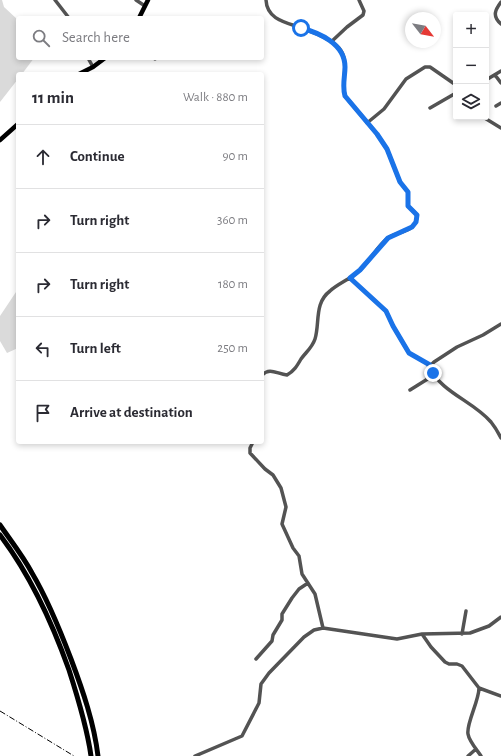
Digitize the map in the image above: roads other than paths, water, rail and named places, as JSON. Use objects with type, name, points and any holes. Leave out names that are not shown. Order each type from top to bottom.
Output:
[{"type":"highway","points":[[0,525],[32,572],[44,595],[65,644],[81,686],[92,722],[98,756]]},
{"type":"highway","points":[[0,535],[25,572],[38,595],[60,644],[85,723],[91,756]]},
{"type":"main road","points":[[140,16],[148,0]]},
{"type":"main road","points":[[84,72],[102,60]]},
{"type":"main road","points":[[0,140],[16,126]]},
{"type":"street","points":[[55,0],[67,16]]},
{"type":"street","points":[[136,0],[145,6]]},
{"type":"street","points":[[264,373],[270,371],[287,375],[296,368],[314,342],[317,318],[320,305],[324,297],[336,286],[360,270],[386,240],[410,228],[415,224],[417,219],[416,214],[408,206],[408,192],[400,182],[387,149],[377,134],[345,96],[345,67],[344,58],[340,50],[331,42],[311,31],[284,23],[277,19],[268,10],[266,0]]},
{"type":"street","points":[[331,42],[363,15],[364,11],[359,0]]},
{"type":"street","points":[[501,2],[494,13],[501,24]]},
{"type":"street","points":[[89,60],[93,66]]},
{"type":"street","points":[[367,123],[384,109],[406,79],[425,67],[430,67],[455,84]]},
{"type":"street","points":[[489,78],[501,72]]},
{"type":"street","points":[[495,75],[501,83]]},
{"type":"street","points":[[430,108],[453,94]]},
{"type":"street","points":[[496,106],[501,103]]},
{"type":"street","points":[[488,120],[501,128]]},
{"type":"street","points":[[350,278],[386,311],[409,353],[430,365],[429,367],[434,375],[450,391],[489,420],[494,425],[501,438]]},
{"type":"street","points":[[430,365],[457,347],[484,335],[501,324]]},
{"type":"street","points":[[410,390],[434,375]]},
{"type":"street","points":[[252,444],[250,453],[275,476],[282,490],[286,509],[282,524],[293,548],[299,556],[301,572],[316,594],[323,628]]},
{"type":"street","points":[[256,659],[272,641],[273,635],[282,620],[282,614],[292,598],[299,589],[308,583]]},
{"type":"street","points":[[462,634],[466,610]]},
{"type":"street","points":[[195,756],[242,736],[259,703],[261,684],[269,673],[304,637],[314,630],[323,628],[397,639],[422,634],[470,633],[483,629],[501,617]]},
{"type":"street","points":[[422,634],[445,662],[462,666],[480,688],[501,696]]},
{"type":"street","points":[[480,688],[468,735],[481,756]]},
{"type":"street","points":[[468,756],[476,750]]},
{"type":"railway","points":[[0,711],[74,756]]}]
